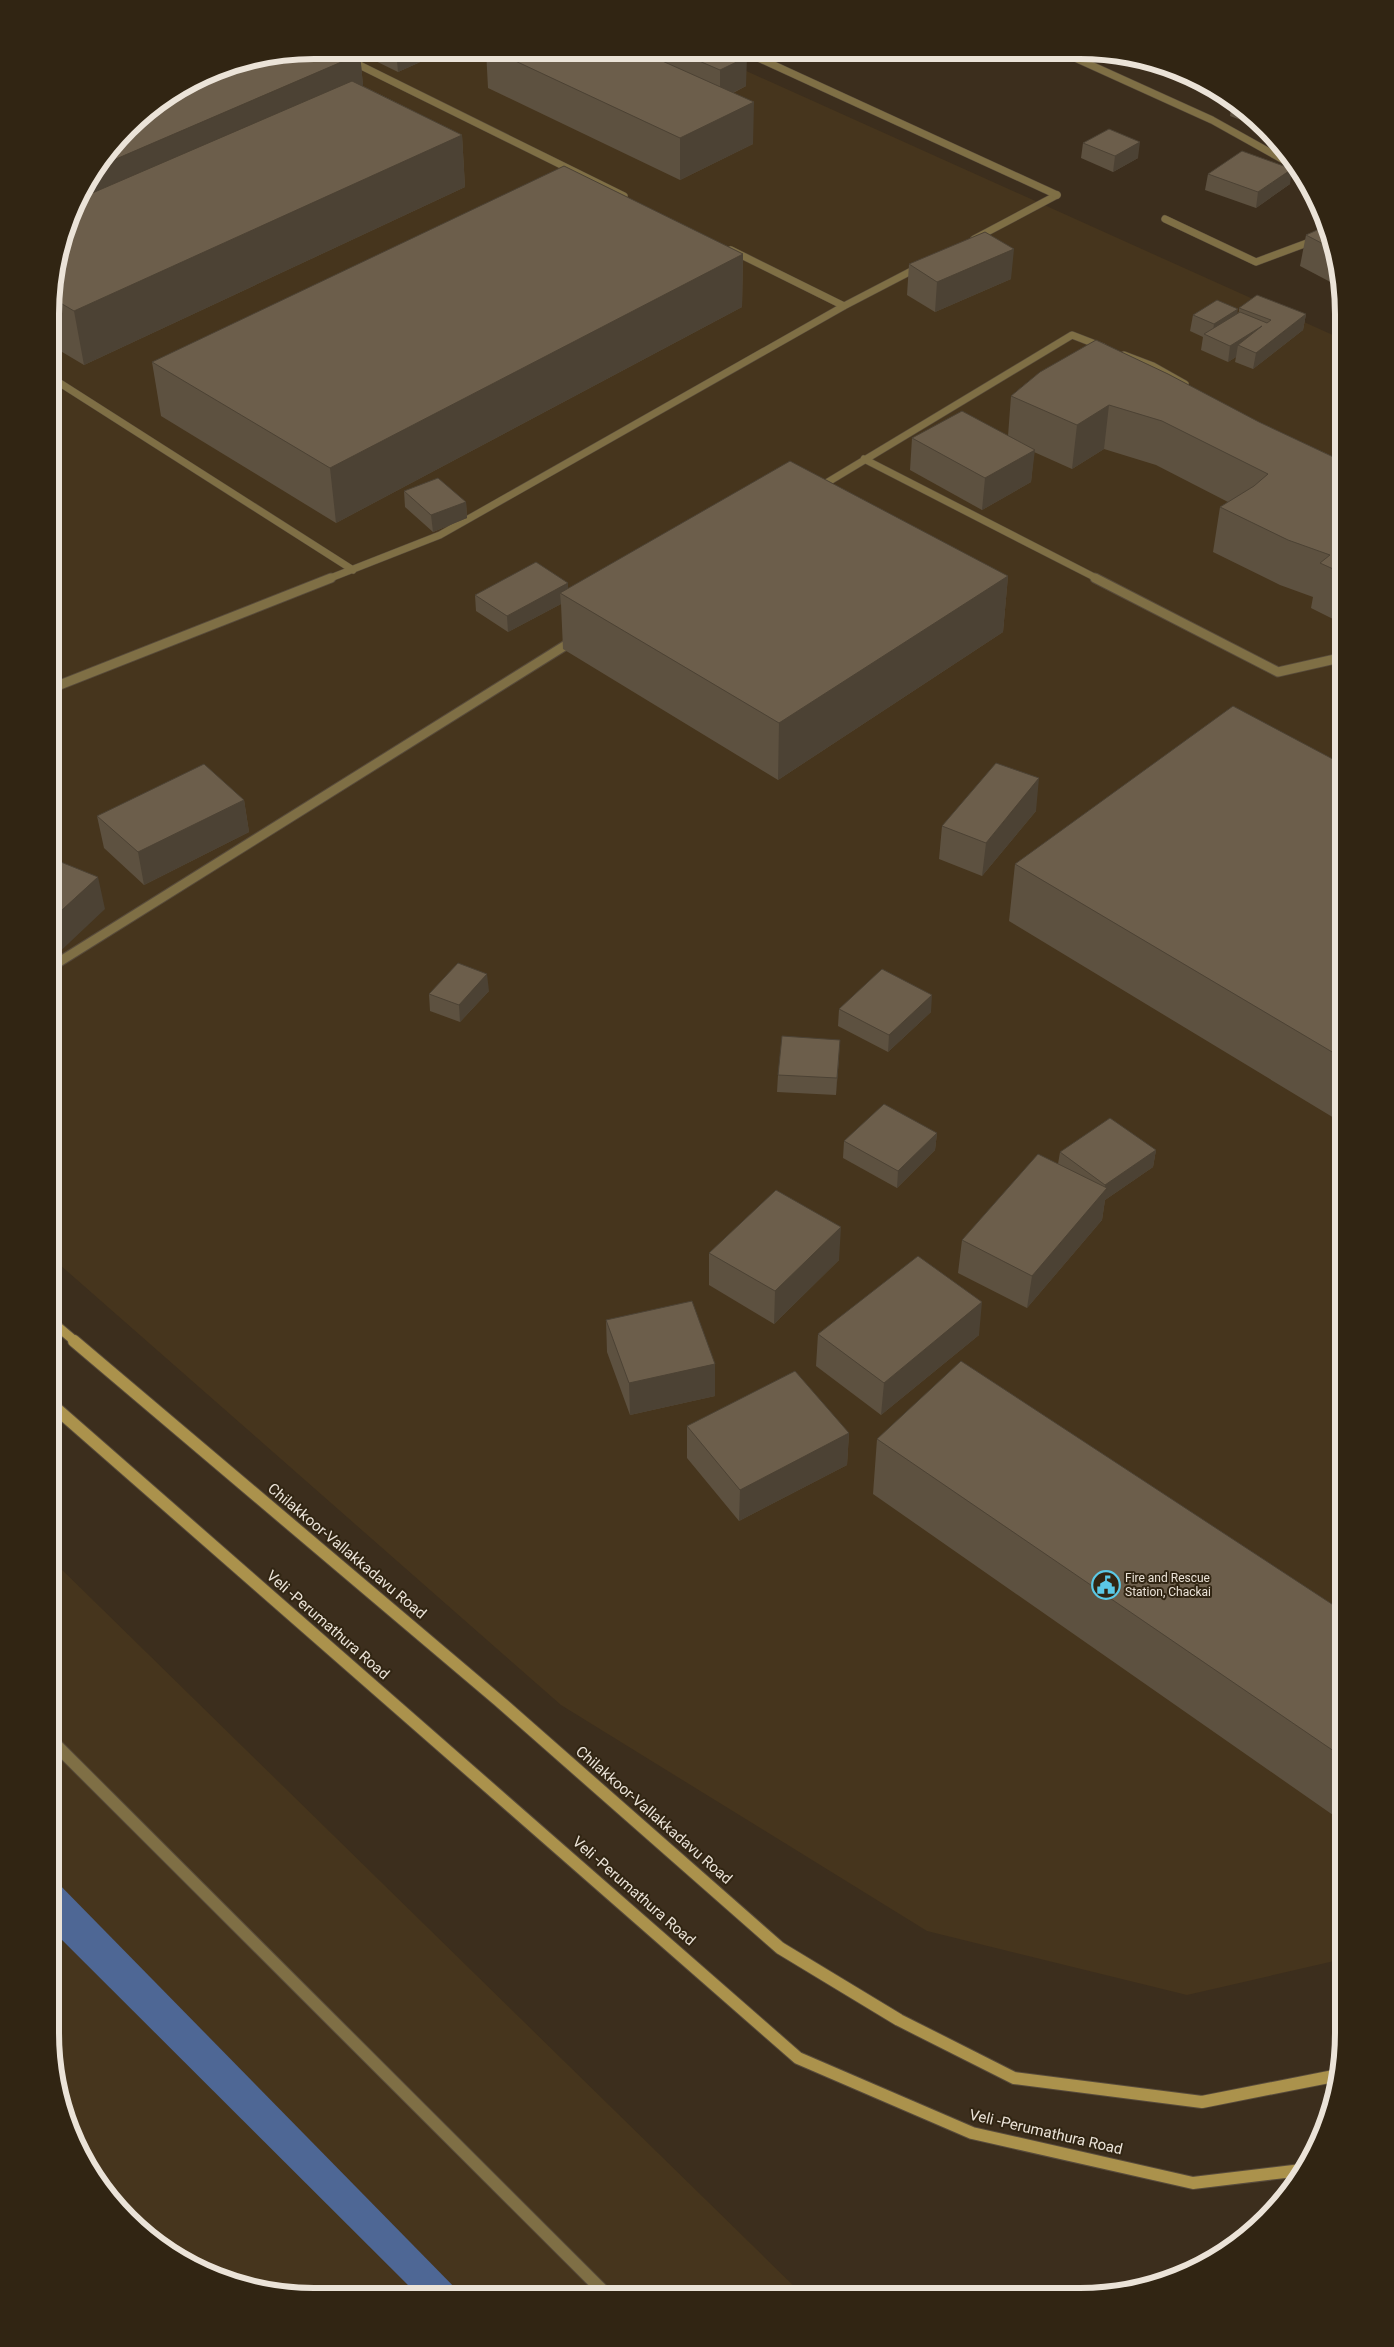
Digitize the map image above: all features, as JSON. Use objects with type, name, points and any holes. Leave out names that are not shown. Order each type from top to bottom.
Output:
[{"type":"main road","name":"Chilakkoor-Vallakkadavu Road","points":[[59,1328],[498,1700],[780,1948],[899,2020],[1014,2078],[1202,2102],[1331,2076]]},
{"type":"main road","name":"Veli -Perumathura Road","points":[[59,1411],[798,2058],[982,2136],[1193,2182],[1295,2171]]},
{"type":"street","points":[[347,59],[633,200]]},
{"type":"street","points":[[760,59],[1057,195],[963,244]]},
{"type":"street","points":[[1077,59],[1212,120],[1282,159]]},
{"type":"street","points":[[1165,219],[1256,262],[1319,238]]},
{"type":"street","points":[[721,245],[844,306]]},
{"type":"street","points":[[59,685],[440,535],[844,306],[929,262]]},
{"type":"street","points":[[813,491],[1072,335],[1108,349]]},
{"type":"street","points":[[1117,352],[1153,366],[1196,390]]},
{"type":"street","points":[[59,382],[353,570]]},
{"type":"street","points":[[864,460],[1278,672],[1335,659]]},
{"type":"street","points":[[59,962],[585,634]]},
{"type":"street","points":[[59,1748],[600,2288]]},
{"type":"shaded area","points":[[304,59],[720,59],[1335,336],[1335,1961],[1187,1995],[927,1931],[561,1705],[59,1264],[59,297],[63,270]]},
{"type":"shaded area","points":[[59,1567],[796,2288],[297,2288],[248,2280],[216,2269],[186,2254],[146,2225],[122,2201],[93,2161],[72,2115],[61,2066],[59,2050]]},
{"type":"water","points":[[59,1884],[455,2288],[411,2288],[59,1937]]},
{"type":"building","points":[[297,59],[348,59],[110,162],[122,146],[146,122],[186,93],[216,78],[248,67],[281,61]]},
{"type":"building","points":[[511,59],[658,59],[754,102],[680,138]]},
{"type":"building","points":[[695,59],[743,59],[720,70]]},
{"type":"building","points":[[352,81],[462,135],[74,311],[59,302],[59,297],[67,248],[78,216],[88,195]]},
{"type":"building","points":[[1109,129],[1140,142],[1115,156],[1083,143]]},
{"type":"building","points":[[1242,151],[1290,170],[1258,192],[1208,174]]},
{"type":"building","points":[[564,166],[743,254],[330,468],[152,362]]},
{"type":"building","points":[[1321,228],[1326,246],[1306,235]]},
{"type":"building","points":[[985,232],[1014,249],[937,282],[909,264]]},
{"type":"building","points":[[1257,295],[1306,314],[1256,353],[1238,345],[1262,326],[1230,346],[1204,334],[1240,312],[1267,323],[1271,320],[1239,308]]},
{"type":"building","points":[[1217,300],[1238,309],[1214,324],[1193,315]]},
{"type":"building","points":[[1096,340],[1168,374],[1259,422],[1335,458],[1335,570],[1320,563],[1330,555],[1288,540],[1220,507],[1254,486],[1268,474],[1162,421],[1109,405],[1077,425],[1011,396],[1040,372]]},
{"type":"building","points":[[962,411],[1035,450],[985,478],[912,438]]},
{"type":"building","points":[[790,461],[1008,576],[779,723],[560,593]]},
{"type":"building","points":[[438,478],[466,502],[431,515],[404,491]]},
{"type":"building","points":[[536,562],[568,583],[507,616],[475,595]]},
{"type":"building","points":[[1233,706],[1335,760],[1335,1054],[1015,864]]},
{"type":"building","points":[[996,763],[1039,778],[986,843],[942,826]]},
{"type":"building","points":[[204,764],[244,800],[138,852],[97,816]]},
{"type":"building","points":[[59,861],[98,877],[59,913]]},
{"type":"building","points":[[458,963],[487,974],[459,1005],[429,994]]},
{"type":"building","points":[[882,969],[932,995],[889,1035],[839,1009]]},
{"type":"building","points":[[782,1036],[840,1040],[837,1078],[778,1075]]},
{"type":"building","points":[[884,1104],[937,1133],[898,1171],[844,1141]]},
{"type":"building","points":[[1110,1118],[1156,1150],[1105,1185],[1060,1152]]},
{"type":"building","points":[[1038,1154],[1107,1188],[1032,1276],[962,1240]]},
{"type":"building","points":[[776,1190],[841,1227],[775,1291],[709,1253]]},
{"type":"building","points":[[918,1256],[982,1302],[884,1383],[818,1334]]},
{"type":"building","points":[[692,1301],[715,1364],[629,1383],[606,1320]]},
{"type":"building","points":[[961,1361],[1335,1606],[1335,1752],[877,1439]]},
{"type":"building","points":[[795,1371],[849,1433],[740,1490],[687,1426]]},
{"type":"place","name":"Fire and Rescue Station, Chackai","points":[[1106,1585]]}]
